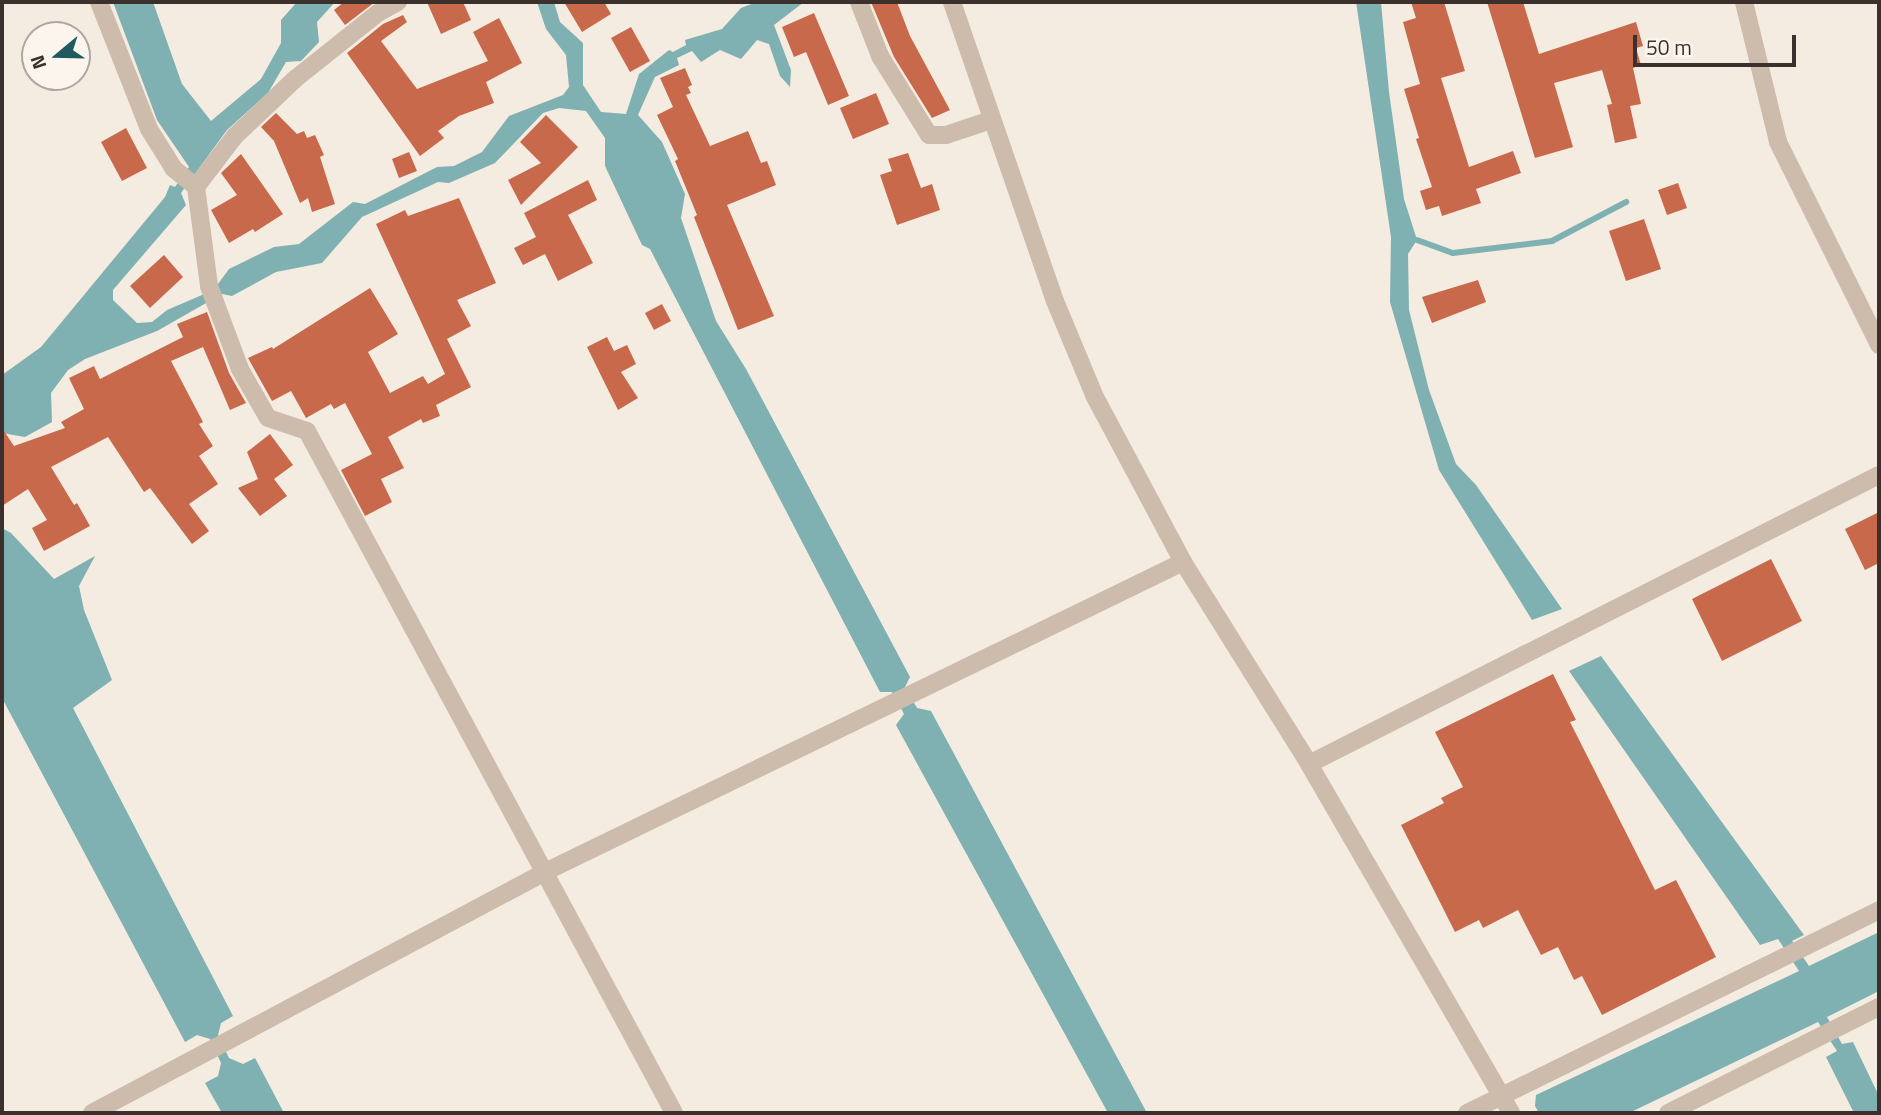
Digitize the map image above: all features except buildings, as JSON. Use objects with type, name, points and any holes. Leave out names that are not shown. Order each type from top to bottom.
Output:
[{"type":"street","points":[[99,2],[149,129],[189,181],[212,294],[240,369],[268,418],[307,430],[674,1113]]},
{"type":"street","points":[[189,181],[295,79],[378,13],[397,2]]},
{"type":"street","points":[[859,2],[880,56],[929,135],[946,135],[990,120]]},
{"type":"street","points":[[952,2],[990,120],[1055,301],[1095,397],[1183,562],[1309,764],[1511,1113]]},
{"type":"street","points":[[1744,2],[1778,142],[1879,345]]},
{"type":"street","points":[[1309,764],[1879,475]]},
{"type":"street","points":[[92,1113],[545,872],[1183,562]]},
{"type":"street","points":[[1466,1113],[1879,910]]},
{"type":"street","points":[[1668,1113],[1879,1007]]},
{"type":"water","points":[[113,2],[153,2],[182,84],[211,121],[261,79],[281,43],[281,20],[297,2],[335,2],[317,22],[319,42],[301,61],[286,62],[268,93],[227,130],[181,193],[186,205],[113,290],[113,300],[137,323],[152,322],[167,310],[202,295],[218,284],[229,269],[274,247],[299,244],[353,202],[365,204],[437,167],[454,166],[482,152],[509,116],[563,95],[569,87],[566,55],[546,29],[537,2],[554,2],[560,22],[583,43],[583,85],[601,112],[626,114],[639,74],[669,50],[673,52],[686,45],[685,40],[722,29],[741,8],[757,2],[804,2],[774,25],[791,70],[790,87],[780,76],[769,44],[757,40],[741,59],[720,50],[701,62],[692,51],[677,58],[679,65],[655,77],[638,115],[662,142],[685,194],[681,218],[716,321],[746,369],[910,677],[905,687],[917,708],[931,711],[1147,1113],[1108,1113],[896,725],[904,714],[892,692],[880,692],[650,249],[642,245],[605,166],[605,138],[586,111],[559,108],[543,113],[495,163],[449,183],[438,182],[362,217],[322,263],[276,272],[232,296],[222,294],[157,331],[85,359],[68,370],[51,393],[52,422],[25,437],[2,433],[2,375],[41,347],[165,197],[170,185],[175,187],[189,167],[157,120]]},
{"type":"water","points":[[1356,2],[1381,2],[1389,92],[1404,199],[1417,240],[1408,254],[1409,310],[1429,390],[1456,464],[1476,485],[1562,609],[1532,620],[1439,470],[1390,302],[1391,237]]},
{"type":"water","points":[[2,528],[11,533],[54,579],[95,556],[79,586],[84,610],[112,680],[73,708],[233,1016],[221,1023],[218,1035],[229,1058],[243,1064],[255,1058],[284,1113],[222,1113],[205,1083],[218,1076],[221,1063],[210,1039],[197,1035],[185,1042],[2,698]]},
{"type":"water","points":[[1601,656],[1804,935],[1792,941],[1809,966],[1879,932],[1879,991],[1827,1017],[1842,1044],[1853,1042],[1879,1096],[1879,1113],[1854,1113],[1826,1057],[1837,1051],[1818,1022],[1629,1113],[1539,1113],[1535,1106],[1536,1095],[1799,971],[1778,939],[1760,945],[1569,671]]},
{"type":"waterway","points":[[1417,240],[1453,253],[1552,241],[1626,202]]}]
